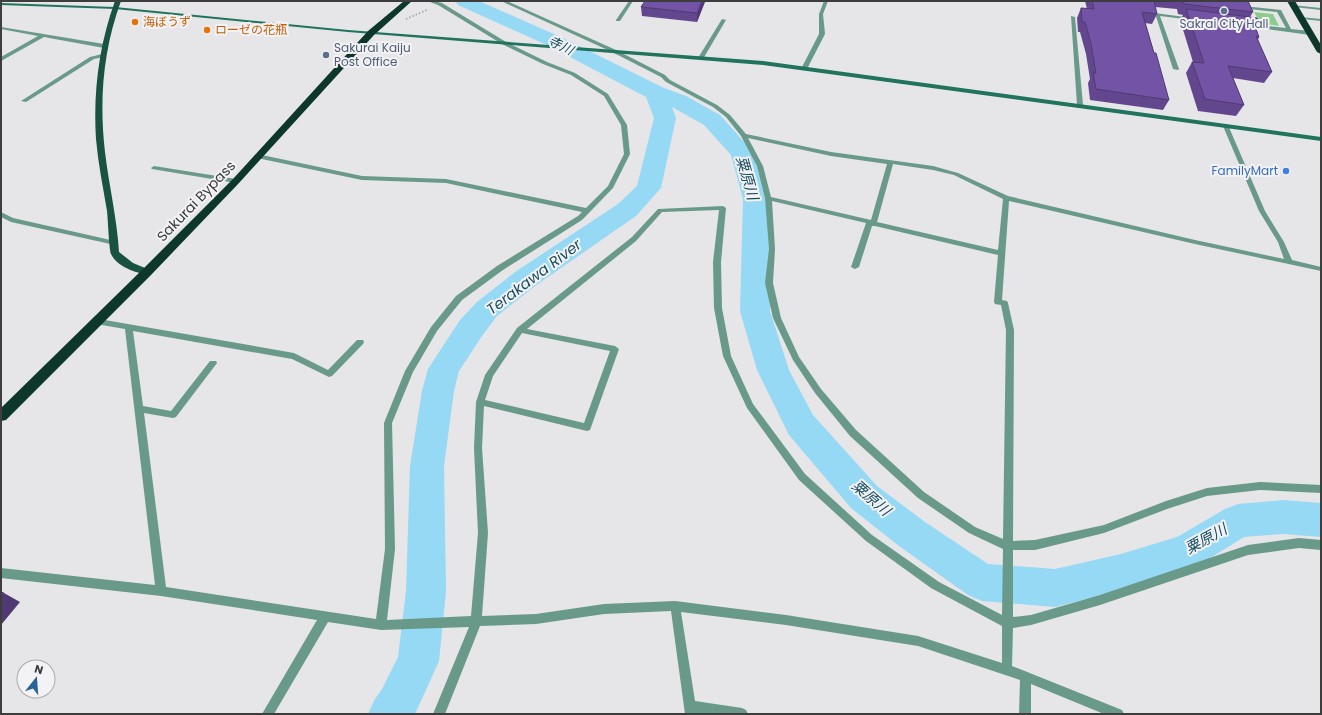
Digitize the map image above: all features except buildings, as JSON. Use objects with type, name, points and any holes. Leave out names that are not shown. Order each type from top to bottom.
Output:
[{"type":"highway","name":"Sakurai Bypass","points":[[1,416],[98,322],[236,180],[371,33],[408,1]]},
{"type":"highway","points":[[1292,3],[1321,52]]},
{"type":"main road","points":[[117,4],[102,56],[100,84],[100,138],[115,243],[115,253],[122,262],[132,268],[147,272]]},
{"type":"street","points":[[385,625],[390,549],[388,423],[409,371],[434,329],[459,298],[500,268],[580,218],[612,187],[626,154],[624,125],[606,95],[573,74],[545,63],[440,4],[429,1]]},
{"type":"street","points":[[502,1],[611,51],[715,106],[728,116],[744,134],[760,166],[768,198],[772,249],[769,283],[777,318],[796,358],[818,392],[853,433],[921,495],[972,530],[1008,548],[1035,545],[1104,529],[1166,504],[1207,492],[1260,486],[1321,489]]},
{"type":"street","points":[[618,20],[631,1]]},
{"type":"street","points":[[805,67],[822,34],[822,14],[826,1]]},
{"type":"street","points":[[1292,3],[1321,9]]},
{"type":"street","points":[[1,4],[117,4],[371,33],[805,67],[1321,139]]},
{"type":"street","points":[[1248,13],[1245,7],[1279,11],[1290,31]]},
{"type":"street","points":[[1176,69],[1157,14],[1195,19]]},
{"type":"street","points":[[1073,17],[1080,105]]},
{"type":"street","points":[[1302,18],[1321,20]]},
{"type":"street","points":[[701,58],[724,20]]},
{"type":"street","points":[[1251,20],[1255,26]]},
{"type":"street","points":[[1240,24],[1310,33]]},
{"type":"street","points":[[3,29],[104,46]]},
{"type":"street","points":[[1,59],[44,35]]},
{"type":"street","points":[[24,101],[92,58],[102,56]]},
{"type":"street","points":[[1226,126],[1262,211],[1281,242],[1289,262]]},
{"type":"street","points":[[744,134],[831,154],[933,168],[956,174],[1006,198],[1195,242],[1321,268]]},
{"type":"street","points":[[257,156],[362,178],[446,181],[588,211]]},
{"type":"street","points":[[855,267],[891,162]]},
{"type":"street","points":[[154,168],[236,180]]},
{"type":"street","points":[[768,198],[1001,253]]},
{"type":"street","points":[[1006,198],[998,302],[1004,303],[1010,330],[1007,670]]},
{"type":"street","points":[[440,714],[476,622],[483,533],[478,448],[480,402],[489,375],[520,330],[634,239],[660,210],[723,208],[717,262],[718,308],[727,356],[750,406],[802,477],[869,538],[935,585],[1007,619],[1031,620],[1100,600],[1248,550],[1299,543],[1321,545]]},
{"type":"street","points":[[1,214],[12,220],[115,243]]},
{"type":"street","points":[[98,322],[294,356],[329,374],[360,342]]},
{"type":"street","points":[[128,327],[161,591]]},
{"type":"street","points":[[480,402],[587,427],[615,349],[520,330]]},
{"type":"street","points":[[139,409],[173,415],[213,363]]},
{"type":"street","points":[[1,573],[161,591],[385,625],[536,619],[604,609],[675,606],[786,620],[918,641],[1025,676],[1118,714]]},
{"type":"street","points":[[675,606],[691,710],[742,714]]},
{"type":"street","points":[[268,714],[325,617]]},
{"type":"street","points":[[1025,676],[1025,714]]},
{"type":"path","points":[[406,19],[440,4]]},
{"type":"green space","points":[[1254,12],[1273,14],[1279,26],[1260,23]]},
{"type":"waterway","name":"寺川","points":[[464,1],[558,43],[656,93]]},
{"type":"waterway","name":"Terakawa River","points":[[390,714],[397,704],[418,661],[426,591],[427,466],[438,391],[444,369],[471,328],[487,309],[525,279],[627,210],[649,188],[665,118],[656,93]]},
{"type":"waterway","name":"粟原川","points":[[656,93],[678,101],[712,120],[742,153],[756,199],[755,311],[773,370],[801,425],[864,497],[912,534],[982,582],[1055,588],[1121,572],[1186,552],[1238,521],[1283,517],[1321,520]]},
{"type":"place","name":"Sakrai City Hall","points":[[1224,11]]},
{"type":"place","name":"海ぼうず","points":[[135,22]]},
{"type":"place","name":"ローゼの花瓶","points":[[207,30]]},
{"type":"place","name":"Sakurai Kaiju Post Office","points":[[326,55]]},
{"type":"place","name":"FamilyMart","points":[[1286,171]]}]
